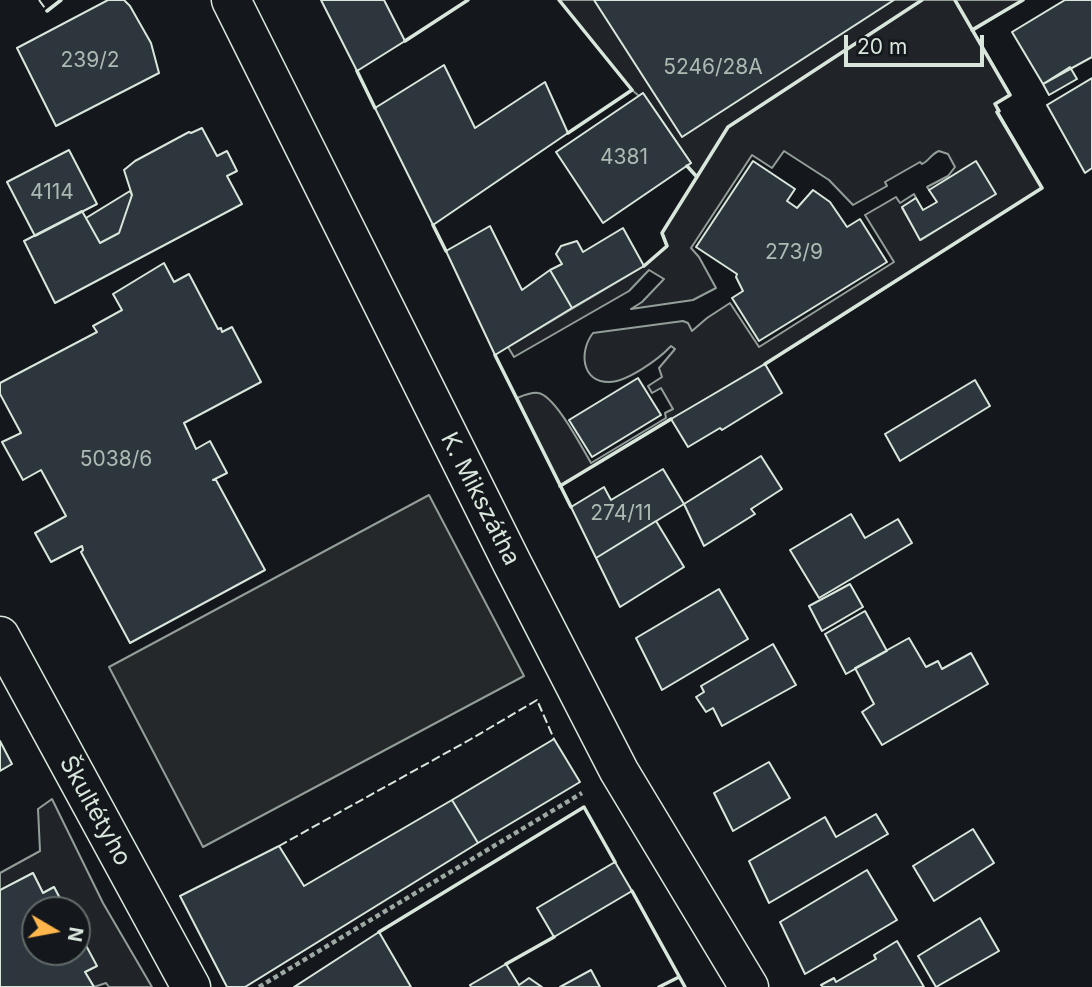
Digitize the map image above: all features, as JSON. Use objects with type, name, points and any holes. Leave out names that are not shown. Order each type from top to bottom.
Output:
[{"type":"street","name":"K. Mikszátha","points":[[231,0],[619,771],[749,987]]},
{"type":"street","name":"Škultétyho","points":[[0,636],[191,987]]},
{"type":"path","points":[[260,987],[619,771]]},
{"type":"shaded area","points":[[559,0],[1023,0],[973,31],[1010,95],[995,104],[998,112],[1042,188],[803,341],[560,486],[517,398],[535,393],[545,396],[568,423],[591,463],[666,418],[665,413],[673,409],[661,388],[652,393],[648,386],[662,377],[659,368],[675,349],[671,346],[651,363],[625,378],[600,381],[593,377],[585,364],[586,348],[593,333],[683,321],[688,323],[692,331],[730,303],[759,347],[894,262],[865,215],[896,197],[900,203],[914,194],[916,198],[902,208],[921,240],[995,194],[929,190],[927,187],[948,176],[955,167],[948,154],[939,151],[924,163],[920,162],[885,182],[887,186],[853,205],[829,180],[784,151],[772,168],[752,155],[691,248],[716,288],[693,300],[631,309],[642,302],[664,279],[649,270],[629,291],[514,357],[508,347],[644,266],[667,247],[662,233],[697,177],[687,166],[691,163],[643,93],[639,96],[632,90]]},
{"type":"shaded area","points":[[429,495],[524,676],[203,847],[109,667]]},
{"type":"shaded area","points":[[52,799],[103,903],[152,987],[109,987],[106,983],[94,987],[85,972],[96,966],[91,959],[91,896],[59,896],[54,887],[43,893],[33,873],[0,890],[0,873],[40,851],[38,809]]},
{"type":"building","points":[[108,0],[124,0],[130,6],[151,43],[159,73],[56,126],[17,48]]},
{"type":"building","points":[[321,0],[384,0],[405,41],[357,71]]},
{"type":"building","points":[[594,0],[894,0],[682,137]]},
{"type":"building","points":[[1065,0],[1092,0],[1092,57],[1043,84],[1012,32]]},
{"type":"building","points":[[444,65],[475,128],[545,82],[568,133],[433,225],[375,108]]},
{"type":"building","points":[[1070,67],[1077,79],[1049,95],[1043,84]]},
{"type":"building","points":[[1092,78],[1092,168],[1085,173],[1047,105]]},
{"type":"building","points":[[643,93],[691,163],[603,223],[556,152]]},
{"type":"building","points":[[202,128],[217,156],[227,151],[237,171],[227,176],[242,204],[55,303],[24,241],[82,211],[100,243],[119,233],[132,195],[124,170],[135,161],[189,132]]},
{"type":"building","points":[[69,150],[97,204],[35,236],[7,182]]},
{"type":"building","points":[[753,161],[795,189],[787,201],[797,208],[813,190],[830,202],[847,227],[860,219],[887,262],[759,341],[732,298],[743,291],[737,274],[696,247]]},
{"type":"building","points":[[976,161],[996,194],[920,240],[902,207],[916,198],[923,210],[937,202],[929,190]]},
{"type":"building","points":[[130,191],[132,195],[119,233],[100,243],[86,218]]},
{"type":"building","points":[[490,226],[522,290],[550,270],[572,308],[495,355],[446,251]]},
{"type":"building","points":[[623,228],[644,266],[572,308],[550,270],[562,264],[556,254],[561,246],[577,241],[583,252]]},
{"type":"building","points":[[164,263],[174,282],[189,274],[218,329],[221,328],[222,332],[232,327],[261,382],[184,423],[196,449],[210,441],[227,473],[213,480],[216,480],[265,570],[130,643],[81,552],[82,546],[51,562],[35,533],[66,516],[41,470],[23,480],[2,442],[21,433],[0,394],[0,383],[97,332],[93,326],[122,310],[113,294]]},
{"type":"building","points":[[765,364],[782,393],[722,430],[720,428],[688,447],[671,419]]},
{"type":"building","points":[[638,378],[661,415],[592,457],[569,420]]},
{"type":"building","points":[[975,380],[990,406],[900,461],[885,434]]},
{"type":"building","points":[[761,456],[782,489],[751,509],[755,514],[704,546],[684,504]]},
{"type":"building","points":[[663,469],[684,504],[596,558],[571,507],[604,487],[611,500]]},
{"type":"building","points":[[851,514],[865,538],[898,519],[912,543],[819,598],[790,550]]},
{"type":"building","points":[[656,521],[684,567],[620,607],[596,558]]},
{"type":"building","points":[[850,584],[863,607],[822,631],[809,606]]},
{"type":"building","points":[[719,589],[748,639],[662,690],[636,638]]},
{"type":"building","points":[[865,611],[887,651],[846,674],[825,634]]},
{"type":"building","points":[[909,638],[926,667],[938,661],[942,669],[971,653],[988,684],[882,745],[862,712],[874,704],[855,668]]},
{"type":"building","points":[[773,644],[796,685],[722,726],[713,708],[706,712],[696,697],[704,692],[701,686]]},
{"type":"building","points":[[554,739],[580,782],[478,843],[452,800]]},
{"type":"building","points":[[0,741],[12,764],[0,771]]},
{"type":"building","points":[[769,762],[790,798],[733,831],[714,793]]},
{"type":"building","points":[[452,800],[478,843],[245,987],[227,987],[180,896],[279,846],[304,886]]},
{"type":"building","points":[[876,814],[888,834],[769,903],[749,861],[825,817],[836,837]]},
{"type":"building","points":[[973,829],[994,863],[934,901],[913,866]]},
{"type":"building","points":[[615,862],[632,891],[554,937],[537,908]]},
{"type":"building","points":[[867,870],[897,920],[805,974],[780,922]]},
{"type":"building","points":[[33,873],[43,893],[54,887],[59,896],[21,896],[21,966],[91,966],[91,955],[97,966],[85,972],[94,987],[0,987],[0,890]]},
{"type":"building","points":[[980,918],[999,951],[936,987],[918,956]]},
{"type":"building","points":[[379,932],[411,987],[294,987]]},
{"type":"building","points":[[897,941],[924,987],[821,985],[834,978],[836,982],[876,959],[874,955]]},
{"type":"building","points":[[506,964],[519,985],[529,978],[542,987],[471,987],[470,985]]},
{"type":"building","points":[[591,970],[600,987],[560,987]]},
{"type":"fence","points":[[39,0],[47,11]]},
{"type":"fence","points":[[279,846],[537,700],[554,739]]},
{"type":"wall","points":[[47,11],[61,0]]},
{"type":"wall","points":[[405,41],[468,0]]},
{"type":"wall","points":[[559,0],[632,90],[568,133]]},
{"type":"wall","points":[[644,266],[667,246],[662,233],[728,127],[922,0]]},
{"type":"wall","points":[[765,364],[1042,188],[997,112],[999,111],[995,104],[1010,95],[955,0]]},
{"type":"wall","points":[[972,30],[1023,0]]},
{"type":"wall","points":[[357,71],[375,108]]},
{"type":"wall","points":[[687,166],[697,177]]},
{"type":"wall","points":[[433,225],[446,251]]},
{"type":"wall","points":[[495,355],[571,507]]},
{"type":"wall","points":[[560,486],[671,419]]},
{"type":"wall","points":[[379,932],[584,807],[615,862]]},
{"type":"wall","points":[[632,891],[685,987]]},
{"type":"wall","points":[[506,964],[554,937]]},
{"type":"wall","points":[[659,987],[679,977]]}]
